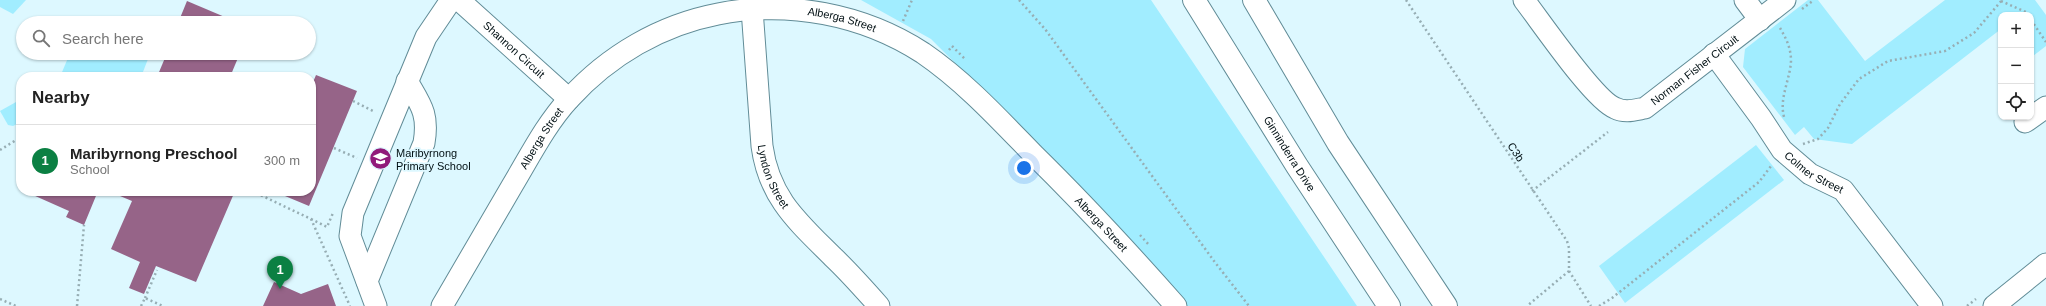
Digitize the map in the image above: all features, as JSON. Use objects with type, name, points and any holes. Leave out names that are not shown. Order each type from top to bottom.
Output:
[{"type":"main road","name":"Ginninderra Drive","points":[[1194,0],[1297,166],[1389,306]]},
{"type":"main road","points":[[1254,0],[1338,144],[1446,306]]},
{"type":"street","points":[[376,306],[350,236],[353,213],[426,37],[451,0]]},
{"type":"street","name":"Shannon Circuit","points":[[459,0],[569,99]]},
{"type":"street","name":"Norman Fisher Circuit","points":[[1524,0],[1598,96],[1614,108],[1628,111],[1645,108],[1786,0]]},
{"type":"street","points":[[1745,0],[1760,20]]},
{"type":"street","name":"Alberga Street","points":[[442,306],[540,138],[569,99],[603,67],[648,38],[684,23],[706,16],[752,9],[796,9],[841,17],[884,32],[923,54],[958,81],[1016,136],[1077,198],[1176,306]]},
{"type":"street","name":"Lyndon Street","points":[[752,9],[762,146],[764,160],[773,188],[788,212],[879,306]]},
{"type":"street","name":"Colmer Street","points":[[1714,54],[1761,118],[1782,150],[1810,174],[1843,190],[1932,306]]},
{"type":"street","points":[[367,281],[424,143],[427,126],[424,114],[407,81]]},
{"type":"street","points":[[2025,122],[2046,107]]},
{"type":"street","points":[[1994,306],[2046,264]]},
{"type":"path","points":[[1019,0],[1045,29],[1214,261],[1249,306]]},
{"type":"path","name":"C3b","points":[[1406,0],[1532,191],[1567,241],[1569,248],[1569,271]]},
{"type":"path","points":[[2001,1],[2026,12]]},
{"type":"path","points":[[2034,24],[2046,42]]},
{"type":"path","points":[[352,101],[377,113]]},
{"type":"path","points":[[1532,191],[1608,132]]},
{"type":"path","points":[[0,150],[16,140]]},
{"type":"path","points":[[334,148],[357,158]]},
{"type":"path","points":[[263,196],[311,219],[350,306]]},
{"type":"path","points":[[77,306],[84,225]]},
{"type":"path","points":[[141,306],[157,270]]},
{"type":"path","points":[[1527,306],[1569,271],[1591,306]]},
{"type":"path","points":[[145,298],[163,306]]},
{"type":"path","points":[[0,299],[16,306]]},
{"type":"shaded area","points":[[0,0],[26,0],[13,14],[0,7]]},
{"type":"shaded area","points":[[861,0],[1151,0],[1357,306],[1168,306],[960,68],[931,39]]},
{"type":"shaded area","points":[[1808,0],[1818,0],[1865,61],[1945,0],[2035,0],[2046,15],[2046,46],[2034,55],[2034,12],[1998,12],[1998,31],[1852,144],[1814,139],[1804,127],[1795,135],[1743,67],[1745,49]]},
{"type":"shaded area","points":[[67,60],[148,60],[143,72],[62,72]]},
{"type":"shaded area","points":[[16,102],[16,124],[13,126],[8,125],[0,111]]},
{"type":"shaded area","points":[[1756,145],[1784,180],[1625,303],[1599,266]]},
{"type":"building","points":[[187,1],[222,16],[181,16]]},
{"type":"building","points":[[164,60],[237,60],[232,72],[159,72]]},
{"type":"building","points":[[316,75],[357,91],[316,189]]},
{"type":"building","points":[[35,196],[96,196],[84,225],[66,217],[69,211]]},
{"type":"building","points":[[120,196],[233,196],[196,282],[156,266],[144,294],[129,288],[140,262],[111,249],[132,201]]},
{"type":"building","points":[[285,196],[313,196],[309,206]]},
{"type":"building","points":[[274,282],[301,294],[328,284],[336,306],[263,306]]},
{"type":"place","name":"Maribyrnong Primary School","points":[[381,159]]},
{"type":"place","name":"Maribyrnong Preschool","points":[[280,289]]}]
